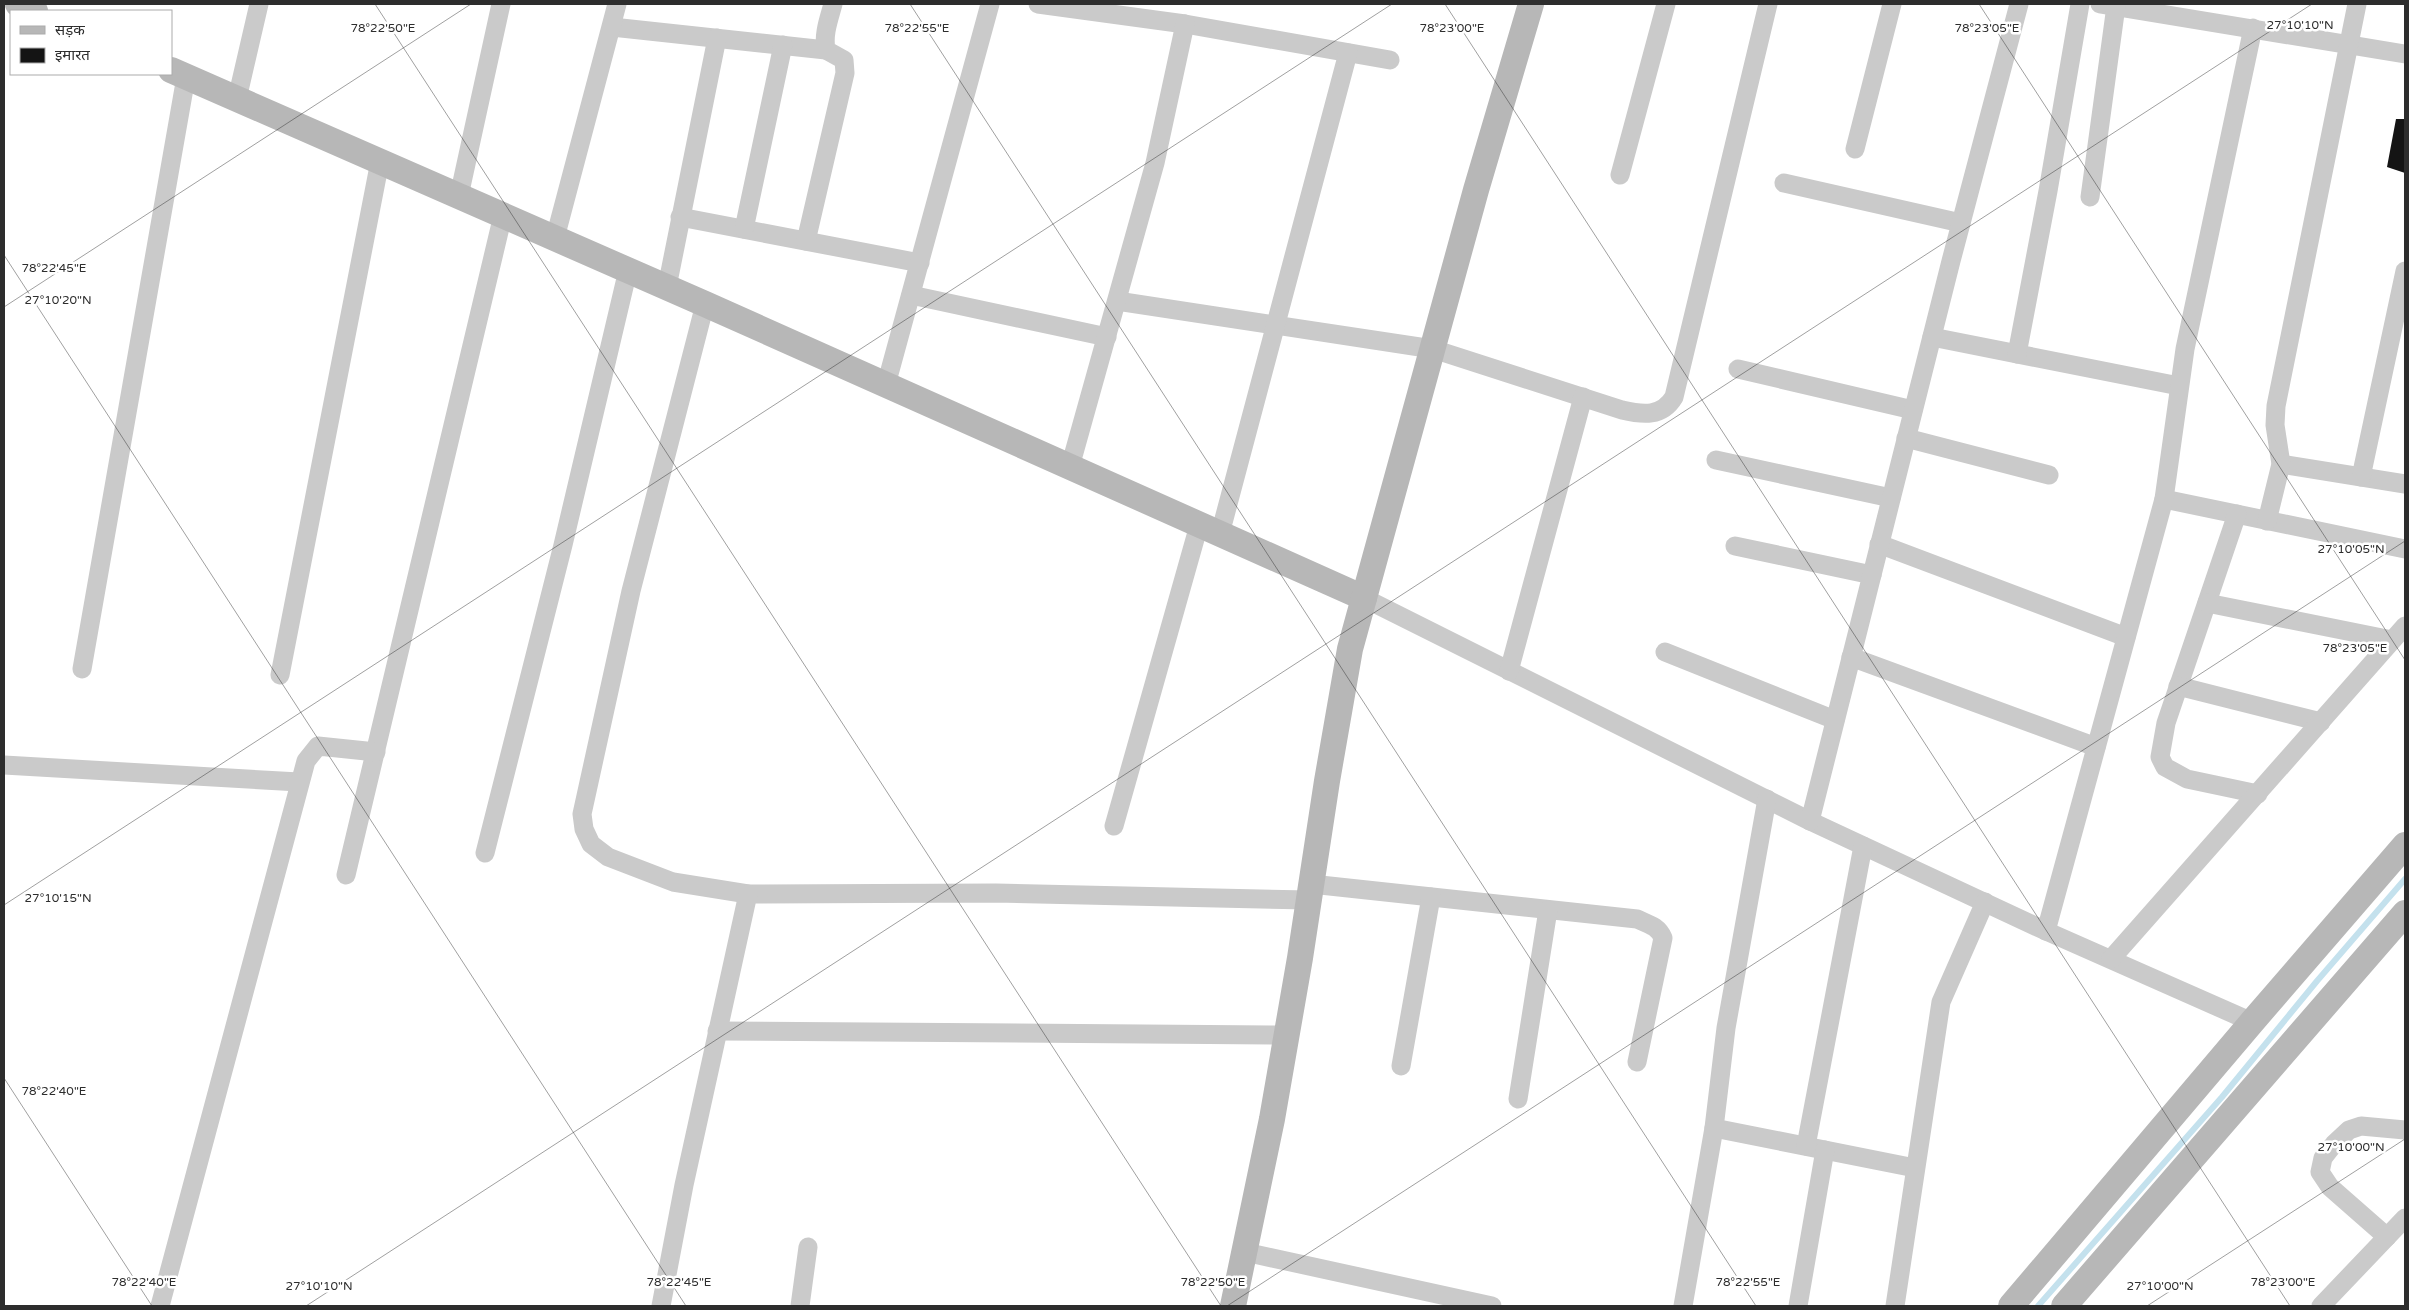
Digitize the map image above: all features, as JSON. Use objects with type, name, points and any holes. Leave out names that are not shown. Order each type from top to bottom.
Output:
[{"type":"street","points":[[18,4],[33,10]]},
{"type":"street","points":[[237,99],[259,4]]},
{"type":"street","points":[[459,196],[501,4]]},
{"type":"street","points":[[555,238],[617,4]]},
{"type":"street","points":[[826,50],[825,35],[833,4]]},
{"type":"street","points":[[886,385],[990,4]]},
{"type":"street","points":[[1038,4],[1185,24],[1390,60]]},
{"type":"street","points":[[1233,1306],[1266,1154],[1287,1035],[1341,694],[1364,598],[1434,349],[1476,190],[1531,4]]},
{"type":"street","points":[[1620,174],[1666,4]]},
{"type":"street","points":[[1118,301],[1434,349],[1622,410],[1650,414],[1668,406],[1674,397],[1768,4]]},
{"type":"street","points":[[1856,149],[1892,4]]},
{"type":"street","points":[[1810,821],[1913,410],[2019,4]]},
{"type":"street","points":[[2017,354],[2048,191],[2080,4]]},
{"type":"street","points":[[2267,521],[2281,464],[2275,425],[2276,406],[2357,4]]},
{"type":"street","points":[[2090,197],[2108,5],[2158,8],[2253,28],[2405,54]]},
{"type":"street","points":[[1070,467],[1108,337],[1155,163],[1185,24]]},
{"type":"street","points":[[612,28],[826,50],[844,60],[845,73],[806,242]]},
{"type":"street","points":[[2046,931],[2164,499],[2185,349],[2253,28]]},
{"type":"street","points":[[666,287],[717,38]]},
{"type":"street","points":[[744,229],[783,46]]},
{"type":"street","points":[[1114,826],[1277,324],[1348,53]]},
{"type":"street","points":[[82,669],[178,73],[705,304],[1364,598],[1810,821],[2046,931],[2252,1022]]},
{"type":"street","points":[[280,674],[380,161]]},
{"type":"street","points":[[1784,183],[1961,223]]},
{"type":"street","points":[[346,875],[503,215]]},
{"type":"street","points":[[680,217],[920,264]]},
{"type":"street","points":[[485,853],[564,545],[628,270]]},
{"type":"street","points":[[2361,477],[2405,271]]},
{"type":"street","points":[[911,295],[1108,337]]},
{"type":"street","points":[[705,304],[631,591],[582,814],[584,830],[591,844],[608,857],[673,882],[748,894],[1310,892],[1431,897],[1637,919],[1660,930],[1663,938],[1637,1062]]},
{"type":"street","points":[[1932,338],[2179,386]]},
{"type":"street","points":[[1738,369],[1913,410]]},
{"type":"street","points":[[1510,671],[1583,397]]},
{"type":"street","points":[[1906,438],[2049,475]]},
{"type":"street","points":[[1716,460],[1891,498]]},
{"type":"street","points":[[2281,464],[2405,484]]},
{"type":"street","points":[[2164,499],[2405,549]]},
{"type":"street","points":[[2237,514],[2166,723],[2160,757],[2165,767],[2187,779],[2258,794]]},
{"type":"street","points":[[1879,544],[2126,637]]},
{"type":"street","points":[[1736,546],[1872,575]]},
{"type":"street","points":[[2207,603],[2392,640]]},
{"type":"street","points":[[2110,959],[2405,626]]},
{"type":"street","points":[[1665,652],[1835,720]]},
{"type":"street","points":[[1851,657],[2096,746]]},
{"type":"street","points":[[2178,686],[2321,722]]},
{"type":"street","points":[[160,1306],[306,761],[318,746],[376,752]]},
{"type":"street","points":[[4,765],[299,782]]},
{"type":"street","points":[[1684,1306],[1714,1128],[1726,1028],[1767,799]]},
{"type":"street","points":[[2011,1306],[2405,845]]},
{"type":"street","points":[[1806,1146],[1863,846]]},
{"type":"street","points":[[661,1306],[684,1184],[748,894]]},
{"type":"street","points":[[1401,1066],[1431,897]]},
{"type":"street","points":[[1895,1306],[1940,1002],[1984,902]]},
{"type":"street","points":[[1518,1099],[1548,910]]},
{"type":"street","points":[[2064,1306],[2405,913]]},
{"type":"street","points":[[717,1031],[1287,1035]]},
{"type":"street","points":[[2387,1237],[2330,1187],[2320,1172],[2322,1158],[2350,1130],[2361,1126],[2405,1130]]},
{"type":"street","points":[[1714,1128],[1915,1168]]},
{"type":"street","points":[[1798,1306],[1825,1150]]},
{"type":"street","points":[[2321,1306],[2405,1218]]},
{"type":"street","points":[[800,1306],[808,1247]]},
{"type":"street","points":[[1245,1252],[1492,1306]]},
{"type":"building","points":[[2396,119],[2405,119],[2405,173],[2387,167]]},
{"type":"waterway","points":[[2038,1306],[2222,1097],[2317,981],[2405,879]]}]
